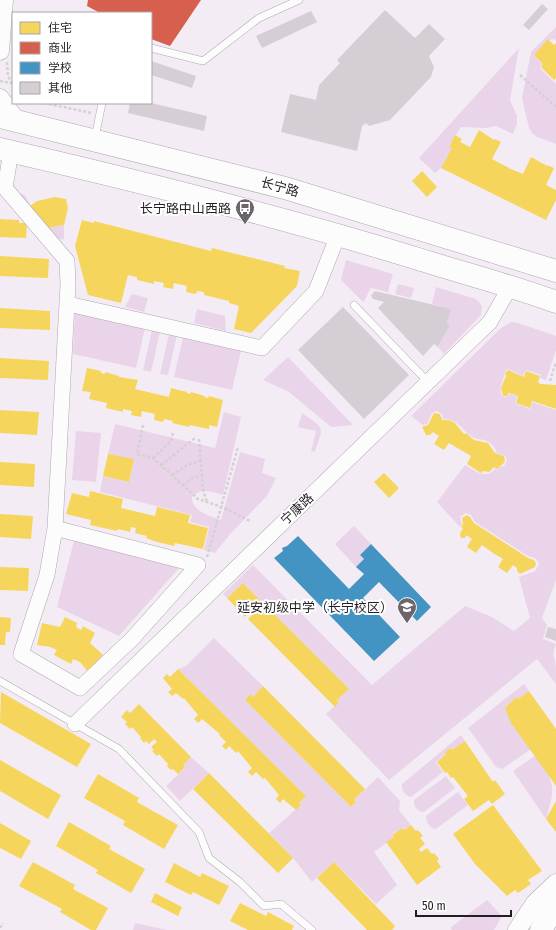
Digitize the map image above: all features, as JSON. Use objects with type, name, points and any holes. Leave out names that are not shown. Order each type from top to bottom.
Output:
[{"type":"main road","name":"长宁路","points":[[8,118],[285,188],[556,271]]},
{"type":"main road","points":[[6,150],[106,173],[338,235],[556,302]]},
{"type":"main road","points":[[541,930],[556,904]]},
{"type":"street","points":[[0,51],[4,0]]},
{"type":"street","points":[[0,98],[8,118]]},
{"type":"street","points":[[6,150],[5,188],[68,261],[68,304],[62,384],[58,499],[55,528],[47,574],[21,654],[80,688],[132,639],[198,565],[55,528]]},
{"type":"street","points":[[68,304],[262,348],[316,291],[338,235]]},
{"type":"street","name":"宁康路","points":[[75,724],[490,322],[510,287]]},
{"type":"street","points":[[517,930],[536,903],[556,883]]},
{"type":"lane","points":[[152,48],[203,61],[259,18],[299,0]]},
{"type":"lane","points":[[95,139],[102,104]]},
{"type":"lane","points":[[354,305],[428,382]]},
{"type":"lane","points":[[0,681],[119,749],[199,832],[209,858],[240,882],[264,906],[281,904],[312,930]]},
{"type":"path","points":[[520,75],[556,107]]},
{"type":"path","points":[[0,81],[12,83]]},
{"type":"path","points":[[49,104],[100,115]]},
{"type":"path","points":[[550,381],[556,364]]},
{"type":"path","points":[[143,425],[137,454],[153,458],[198,499],[222,507],[250,521]]},
{"type":"path","points":[[153,458],[171,441],[174,433]]},
{"type":"path","points":[[161,465],[194,438]]},
{"type":"path","points":[[199,439],[203,490],[207,503]]},
{"type":"path","points":[[198,565],[205,562],[238,448]]},
{"type":"path","points":[[172,475],[186,466],[201,460]]},
{"type":"path","points":[[183,485],[192,478],[202,476]]},
{"type":"path","points":[[0,928],[3,923]]},
{"type":"shaded area","points":[[556,27],[556,41],[554,39],[548,40],[534,55],[542,64],[540,68],[556,84],[556,144],[537,137],[532,133],[529,128],[522,98],[531,52]]},
{"type":"shaded area","points":[[519,48],[510,100],[517,116],[517,124],[513,134],[496,126],[487,128],[461,127],[449,146],[452,148],[441,168],[435,173],[419,158]]},
{"type":"shaded area","points":[[16,193],[25,195],[30,206],[46,227],[64,225],[64,239],[54,240]]},
{"type":"shaded area","points":[[346,260],[393,274],[388,292],[371,288],[363,302],[341,280]]},
{"type":"shaded area","points":[[398,284],[414,288],[411,298],[395,294]]},
{"type":"shaded area","points":[[436,287],[476,299],[482,306],[481,315],[444,354],[438,347],[450,325],[447,323],[450,309],[432,304]]},
{"type":"shaded area","points":[[132,294],[148,298],[144,312],[125,307]]},
{"type":"shaded area","points":[[197,309],[225,316],[226,331],[194,323]]},
{"type":"shaded area","points":[[75,313],[145,328],[136,368],[73,354]]},
{"type":"shaded area","points":[[511,322],[556,336],[556,350],[546,380],[540,378],[541,375],[526,370],[523,376],[508,369],[505,371],[501,393],[502,396],[506,397],[510,394],[517,396],[515,403],[530,409],[532,402],[556,410],[556,580],[542,618],[547,625],[543,639],[556,644],[554,654],[556,684],[537,659],[389,780],[326,714],[339,702],[337,700],[349,689],[243,583],[227,598],[223,594],[253,565],[372,685],[465,606],[492,617],[514,631],[530,618],[519,577],[535,571],[539,564],[535,558],[528,556],[475,522],[471,515],[466,513],[460,517],[462,524],[460,527],[437,502],[465,465],[480,473],[488,474],[495,468],[497,470],[499,467],[504,466],[507,461],[505,456],[497,453],[493,446],[488,442],[475,438],[457,423],[448,419],[443,419],[442,414],[437,411],[432,413],[427,424],[423,425],[411,416],[501,328]]},
{"type":"shaded area","points":[[152,330],[160,332],[151,372],[143,370]]},
{"type":"shaded area","points":[[169,334],[177,335],[168,375],[160,374]]},
{"type":"shaded area","points":[[183,337],[241,351],[232,390],[174,377]]},
{"type":"shaded area","points":[[288,357],[353,425],[331,427],[289,392],[263,380]]},
{"type":"shaded area","points":[[224,412],[241,417],[223,495],[207,491],[199,492],[192,497],[195,506],[211,517],[221,520],[240,452],[265,459],[262,473],[276,478],[267,496],[231,533],[215,553],[204,550],[209,527],[190,522],[192,515],[100,492],[103,476],[129,482],[134,460],[108,454],[115,424],[215,448]]},
{"type":"shaded area","points":[[302,413],[320,428],[321,432],[315,451],[311,452],[316,431],[298,427]]},
{"type":"shaded area","points":[[76,431],[101,433],[96,482],[72,480]]},
{"type":"shaded area","points":[[354,526],[371,544],[360,555],[364,559],[356,567],[335,544]]},
{"type":"shaded area","points":[[74,541],[179,568],[119,636],[57,607]]},
{"type":"shaded area","points":[[214,638],[263,686],[253,697],[250,694],[245,700],[351,807],[356,802],[354,800],[378,777],[400,801],[399,810],[411,825],[404,830],[402,828],[392,834],[394,837],[374,852],[397,885],[376,904],[334,862],[312,882],[293,858],[269,833],[301,805],[299,803],[306,796],[178,669],[186,666]]},
{"type":"shaded area","points":[[524,684],[529,691],[518,699],[516,697],[505,708],[531,749],[502,769],[496,767],[468,728]]},
{"type":"shaded area","points":[[461,735],[465,741],[452,750],[450,748],[445,752],[446,754],[436,762],[443,772],[411,797],[405,794],[402,784]]},
{"type":"shaded area","points":[[536,755],[547,773],[552,786],[551,799],[546,819],[513,771]]},
{"type":"shaded area","points":[[191,757],[209,773],[180,801],[166,786],[185,768],[183,765]]},
{"type":"shaded area","points":[[446,776],[455,788],[424,812],[417,810],[414,800]]},
{"type":"shaded area","points":[[458,792],[468,805],[436,829],[431,827],[427,822],[426,816]]},
{"type":"shaded area","points":[[487,900],[502,916],[494,930],[453,930],[450,928]]},
{"type":"shaded area","points":[[135,923],[167,930],[133,930]]},
{"type":"building: 住宅","points":[[548,39],[554,45],[556,43],[556,78],[554,80],[541,67],[543,64],[534,55]]},
{"type":"building: 住宅","points":[[479,130],[494,140],[495,139],[501,142],[492,159],[513,170],[523,174],[531,157],[547,166],[554,168],[546,185],[556,190],[556,200],[546,220],[441,168],[452,148],[449,147],[455,135],[462,139],[460,142],[470,147]]},
{"type":"building: 住宅","points":[[422,171],[437,187],[427,197],[412,181]]},
{"type":"building: 住宅","points":[[55,197],[66,199],[68,208],[64,225],[46,228],[30,206],[37,201]]},
{"type":"building: 住宅","points":[[0,219],[19,220],[19,223],[27,223],[26,238],[0,237]]},
{"type":"building: 住宅","points":[[82,220],[94,223],[94,221],[211,251],[212,248],[285,266],[284,268],[300,271],[297,286],[251,333],[234,329],[239,306],[229,303],[229,301],[204,295],[204,292],[197,291],[196,294],[186,292],[187,286],[174,283],[173,289],[163,287],[164,283],[154,281],[154,284],[137,280],[137,277],[128,275],[121,303],[88,295],[75,246]]},
{"type":"building: 住宅","points":[[0,256],[49,259],[48,278],[0,276]]},
{"type":"building: 住宅","points":[[0,308],[50,311],[50,330],[0,328]]},
{"type":"building: 住宅","points":[[0,358],[49,361],[48,380],[0,378]]},
{"type":"building: 住宅","points":[[87,368],[101,371],[101,373],[105,374],[105,372],[119,377],[138,380],[135,389],[169,397],[171,388],[190,394],[191,392],[208,398],[209,396],[223,400],[217,427],[209,425],[209,429],[190,425],[189,427],[172,423],[173,421],[164,419],[163,422],[154,420],[155,414],[142,411],[141,417],[131,415],[132,411],[123,409],[123,412],[106,408],[107,403],[89,399],[91,392],[82,391]]},
{"type":"building: 住宅","points":[[508,370],[524,377],[526,371],[540,376],[538,382],[540,384],[556,385],[556,409],[532,401],[530,408],[516,403],[518,396],[509,393],[507,396],[503,396],[501,388],[506,376],[505,373]]},
{"type":"building: 住宅","points":[[0,410],[39,412],[37,435],[0,433]]},
{"type":"building: 住宅","points":[[434,413],[440,414],[442,420],[449,420],[455,423],[463,433],[466,433],[474,440],[488,443],[495,453],[504,456],[505,462],[497,469],[494,467],[489,472],[483,471],[481,473],[467,464],[471,456],[449,443],[444,450],[434,444],[439,436],[433,432],[430,435],[426,435],[422,427],[428,425]]},
{"type":"building: 住宅","points":[[108,454],[134,459],[129,482],[103,476]]},
{"type":"building: 住宅","points":[[0,462],[35,464],[34,487],[0,485]]},
{"type":"building: 住宅","points":[[384,473],[399,488],[389,498],[374,482]]},
{"type":"building: 住宅","points":[[90,491],[123,499],[121,508],[155,516],[157,507],[190,515],[188,523],[208,528],[203,549],[175,543],[174,546],[157,542],[146,538],[147,536],[135,533],[136,528],[131,527],[130,532],[118,529],[117,531],[90,525],[91,520],[66,514],[72,493],[89,497]]},
{"type":"building: 住宅","points":[[0,514],[33,516],[31,539],[0,537]]},
{"type":"building: 住宅","points":[[467,515],[474,523],[528,558],[534,560],[536,563],[535,567],[520,574],[517,571],[517,568],[513,565],[507,573],[498,567],[503,559],[482,545],[476,553],[467,547],[472,539],[466,535],[465,538],[461,538],[460,534],[463,528],[461,527],[463,524],[462,518]]},
{"type":"building: 住宅","points":[[0,567],[29,568],[28,591],[0,590]]},
{"type":"building: 住宅","points":[[243,583],[349,689],[337,700],[339,702],[335,707],[248,619],[254,613],[251,611],[245,617],[227,598]]},
{"type":"building: 住宅","points":[[0,617],[11,618],[10,632],[6,632],[5,645],[0,645]]},
{"type":"building: 住宅","points":[[65,617],[77,623],[76,627],[81,630],[83,626],[95,633],[90,643],[103,655],[88,672],[80,662],[73,659],[71,664],[54,655],[57,650],[50,647],[37,645],[42,623],[60,627]]},
{"type":"building: 住宅","points":[[178,669],[306,796],[299,803],[301,805],[296,810],[283,799],[280,803],[276,799],[279,795],[265,778],[263,779],[256,772],[252,776],[248,772],[252,768],[238,751],[236,753],[229,746],[226,750],[222,746],[226,742],[219,735],[220,734],[202,719],[198,723],[194,719],[198,715],[184,698],[183,699],[176,693],[172,696],[168,692],[172,689],[163,678],[167,674],[170,677]]},
{"type":"building: 住宅","points":[[263,686],[365,789],[354,800],[356,802],[351,807],[245,700],[250,694],[253,697]]},
{"type":"building: 住宅","points":[[529,691],[556,729],[556,786],[511,723],[505,708],[516,697],[518,699]]},
{"type":"building: 住宅","points":[[1,692],[91,744],[77,767],[0,723]]},
{"type":"building: 住宅","points":[[139,704],[191,757],[183,765],[185,767],[178,774],[167,766],[168,764],[159,754],[157,756],[152,751],[154,750],[151,747],[157,742],[154,739],[149,744],[146,741],[144,743],[140,738],[141,737],[132,727],[130,729],[125,724],[127,722],[121,717],[127,710],[130,713]]},
{"type":"building: 住宅","points":[[465,741],[493,782],[495,780],[505,794],[492,804],[489,800],[473,811],[464,799],[468,796],[453,777],[451,778],[447,772],[445,773],[437,762],[450,748],[452,750]]},
{"type":"building: 住宅","points":[[0,760],[61,795],[48,819],[0,791]]},
{"type":"building: 住宅","points":[[209,773],[293,858],[278,873],[193,789]]},
{"type":"building: 住宅","points":[[98,774],[139,798],[137,802],[178,825],[164,849],[123,825],[125,821],[84,798]]},
{"type":"building: 住宅","points":[[556,801],[556,832],[546,819]]},
{"type":"building: 住宅","points":[[493,805],[542,871],[528,880],[531,884],[518,893],[515,890],[507,896],[475,864],[453,834]]},
{"type":"building: 住宅","points":[[69,822],[111,846],[109,849],[145,869],[131,893],[96,873],[98,870],[56,846]]},
{"type":"building: 住宅","points":[[0,823],[31,841],[21,859],[0,848]]},
{"type":"building: 住宅","points":[[411,825],[423,836],[420,838],[425,844],[419,849],[421,852],[427,848],[432,854],[434,853],[439,859],[437,861],[441,867],[417,885],[386,842],[394,837],[392,835],[402,828],[404,830]]},
{"type":"building: 住宅","points":[[33,862],[75,885],[73,889],[108,908],[96,930],[91,930],[60,912],[62,909],[19,886]]},
{"type":"building: 住宅","points":[[334,862],[395,926],[392,930],[367,930],[317,878]]},
{"type":"building: 住宅","points":[[174,863],[200,877],[202,873],[229,886],[219,905],[193,892],[191,895],[165,882]]},
{"type":"building: 住宅","points":[[155,893],[182,907],[178,916],[151,902]]},
{"type":"building: 住宅","points":[[240,903],[266,916],[268,912],[294,926],[292,930],[248,930],[230,921]]},
{"type":"building: 商业","points":[[88,0],[201,0],[170,46],[152,39],[152,12],[98,12],[87,6]]},
{"type":"building: 学校","points":[[298,536],[349,589],[364,574],[356,567],[364,559],[360,555],[371,544],[431,607],[417,621],[379,582],[363,598],[400,637],[374,661],[274,558],[283,551],[282,548],[287,546]]},
{"type":"building: 其他","points":[[542,4],[548,9],[529,30],[523,25]]},
{"type":"building: 其他","points":[[385,10],[415,38],[429,24],[445,39],[429,56],[434,67],[431,77],[390,120],[369,126],[366,123],[362,126],[357,151],[281,132],[290,94],[316,100],[319,85],[340,63],[337,60]]},
{"type":"building: 其他","points":[[311,11],[317,22],[262,48],[256,36]]},
{"type":"building: 其他","points":[[152,61],[196,76],[192,88],[152,75]]},
{"type":"building: 其他","points":[[152,103],[207,116],[204,131],[128,113],[130,104]]},
{"type":"building: 其他","points":[[375,291],[451,309],[447,323],[450,325],[438,347],[434,344],[423,356],[378,308],[384,302],[373,299],[371,295]]},
{"type":"building: 其他","points":[[343,307],[409,375],[364,419],[298,350]]},
{"type":"building: 其他","points":[[548,627],[556,629],[556,641],[545,637]]},
{"type":"place","name":"长宁路中山西路","points":[[245,225]]},
{"type":"place","name":"延安初级中学（长宁校区）","points":[[407,624]]}]
